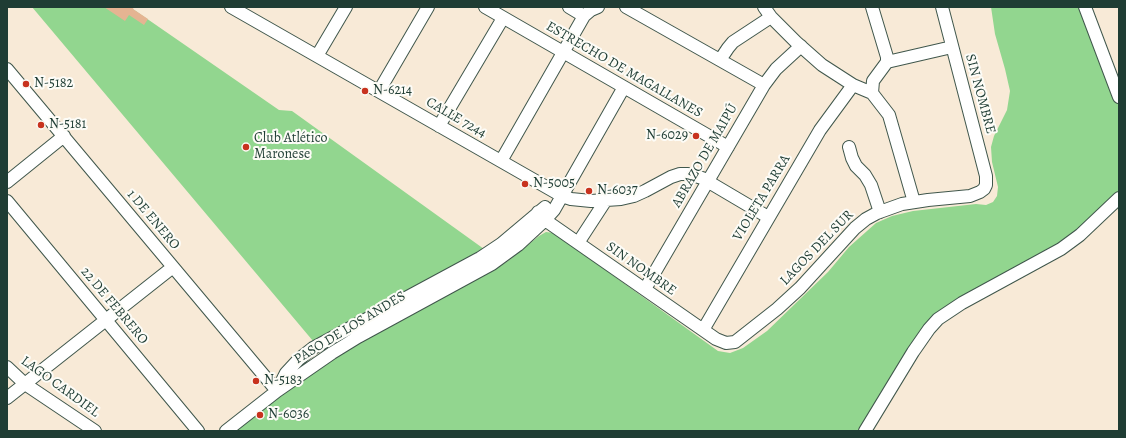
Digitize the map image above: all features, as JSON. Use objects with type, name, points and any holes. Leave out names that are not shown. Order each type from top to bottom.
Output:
[{"type":"street","name":"CALLE 7244","points":[[231,7],[562,196]]},
{"type":"street","points":[[317,56],[346,7]]},
{"type":"street","points":[[379,92],[428,7]]},
{"type":"street","name":"ESTRECHO DE MAGALLANES","points":[[485,7],[728,147]]},
{"type":"street","points":[[500,160],[563,52],[591,11],[569,7]]},
{"type":"street","points":[[626,7],[764,85]]},
{"type":"street","points":[[764,7],[771,17],[822,65],[853,85],[872,93],[889,115],[914,202]]},
{"type":"street","points":[[872,7],[886,51],[887,62]]},
{"type":"street","name":"SIN NOMBRE","points":[[942,7],[986,176],[986,185],[984,189]]},
{"type":"street","points":[[1085,7],[1119,96]]},
{"type":"street","points":[[720,60],[728,48],[741,36],[771,17]]},
{"type":"street","points":[[439,126],[503,18]]},
{"type":"street","name":"ABRAZO DE MAIPÚ","points":[[645,289],[764,85],[776,69],[801,46]]},
{"type":"street","points":[[872,93],[873,81],[887,62],[952,47]]},
{"type":"street","name":"1 DE ENERO","points":[[9,75],[64,136],[277,391]]},
{"type":"street","name":"VIOLETA PARRA","points":[[703,330],[820,130],[853,85]]},
{"type":"street","name":"PASO DE LOS ANDES","points":[[226,431],[277,391],[321,360],[353,340],[496,261],[514,248],[562,196],[624,87]]},
{"type":"street","points":[[7,182],[64,136]]},
{"type":"street","points":[[849,147],[856,166],[865,175],[871,185],[880,212]]},
{"type":"street","points":[[562,196],[580,200],[606,200],[634,196],[666,179],[680,174],[695,176],[708,181],[768,217]]},
{"type":"street","name":"LAGOS DEL SUR","points":[[731,343],[740,339],[789,299],[814,274],[855,228],[866,219],[880,212],[914,202],[970,196],[984,189]]},
{"type":"street","points":[[865,431],[913,352],[928,329],[938,319],[1061,249],[1080,235],[1119,198]]},
{"type":"street","points":[[578,243],[606,200]]},
{"type":"street","name":"22 DE FEBRERO","points":[[7,201],[198,431]]},
{"type":"street","name":"SIN NOMBRE","points":[[542,216],[578,243],[703,330],[721,342],[731,343]]},
{"type":"street","points":[[7,398],[173,267]]},
{"type":"street","name":"LAGO CARDIEL","points":[[7,367],[25,384],[94,431]]},
{"type":"green space","name":"Club Atlético Maronese","points":[[32,7],[130,7],[279,110],[292,111],[484,249],[313,341]]},
{"type":"green space","points":[[991,7],[1085,7],[1119,97],[1119,198],[1080,235],[938,319],[865,431],[233,431],[283,393],[359,342],[491,272],[546,232],[554,233],[718,351],[730,353],[743,348],[767,331],[828,272],[849,247],[876,223],[892,216],[913,211],[976,204],[986,205],[993,202],[997,196],[998,187],[992,162],[991,147],[994,136],[1007,110],[1010,91],[995,34]]},
{"type":"building","points":[[104,7],[134,7],[133,9],[148,19],[144,25],[129,15],[125,21]]},
{"type":"place","name":"N-5182","points":[[26,84]]},
{"type":"place","name":"N-6214","points":[[365,91]]},
{"type":"place","name":"N-5181","points":[[41,125]]},
{"type":"place","name":"N-6029","points":[[696,136]]},
{"type":"place","name":"Club Atlético Maronese","points":[[246,147]]},
{"type":"place","name":"N-5005","points":[[525,184]]},
{"type":"place","name":"N-6037","points":[[589,191]]},
{"type":"place","name":"N-5183","points":[[256,381]]},
{"type":"place","name":"N-6036","points":[[260,415]]}]
